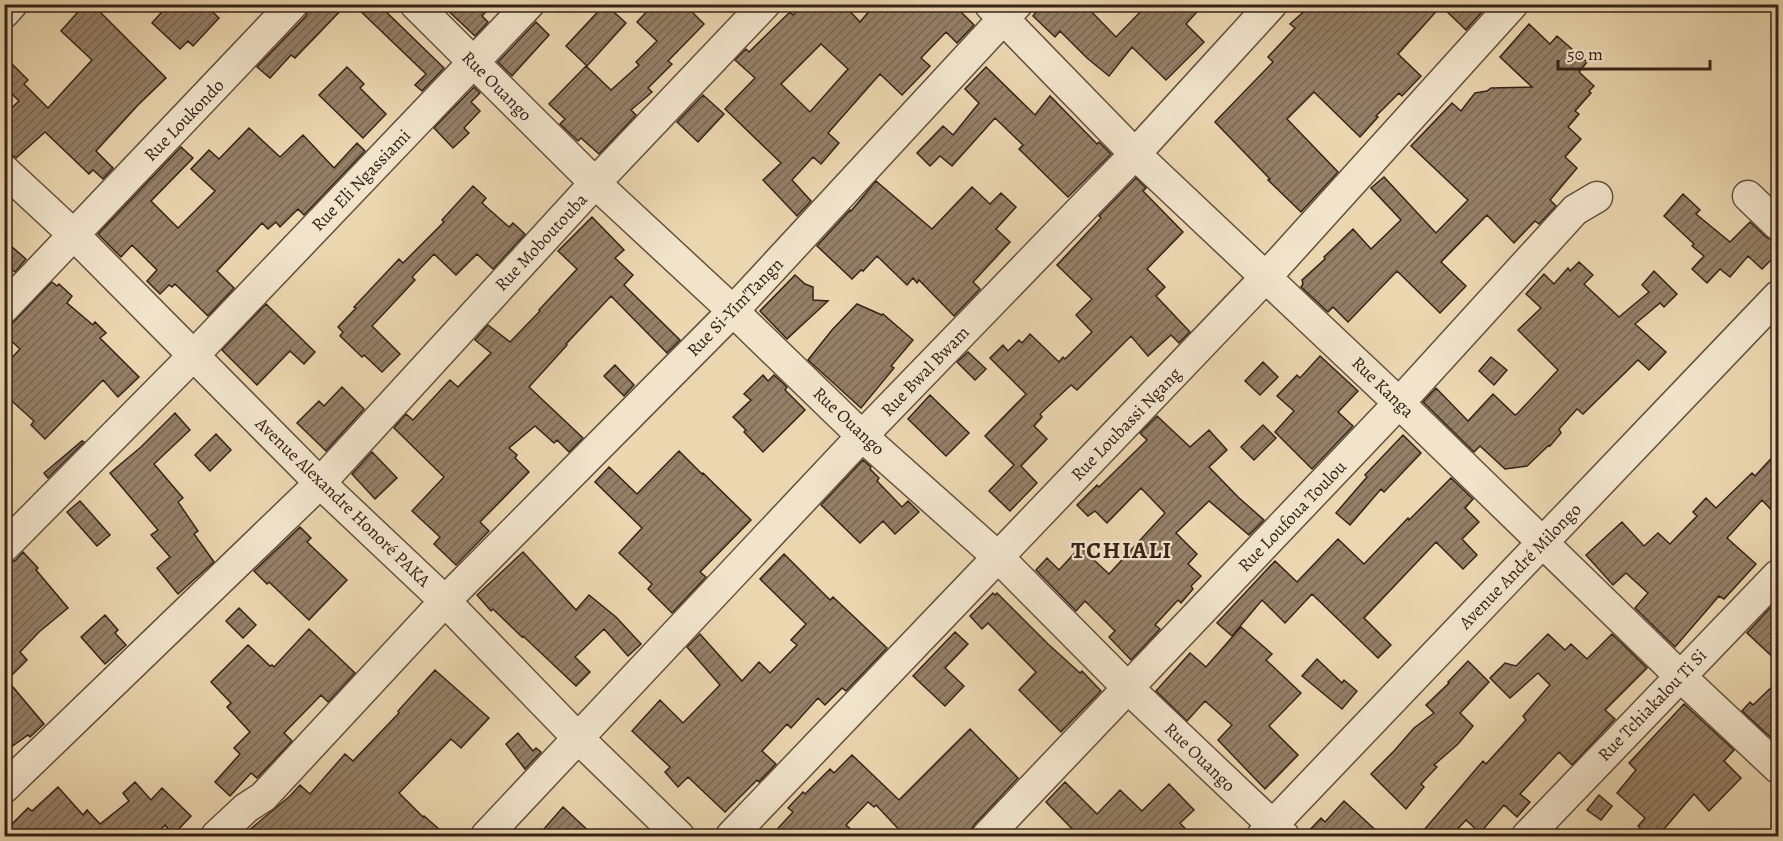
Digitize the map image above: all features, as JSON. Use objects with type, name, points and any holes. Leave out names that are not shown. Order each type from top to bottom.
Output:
[{"type":"street","points":[[4,13],[12,4]]},
{"type":"street","name":"Rue Loukondo","points":[[4,308],[293,4]]},
{"type":"street","name":"Rue Ouango","points":[[415,4],[595,183],[733,311],[862,436],[999,558],[1272,833]]},
{"type":"street","name":"Rue Eli Ngassiami","points":[[4,547],[193,356],[528,4]]},
{"type":"street","name":"Rue Moboutouba","points":[[4,788],[320,483],[595,183],[765,4]]},
{"type":"street","name":"Rue Bwal Bwam","points":[[486,837],[862,436],[1135,154],[1272,4]]},
{"type":"street","name":"Rue Loubassi Ngang","points":[[731,837],[1266,277],[1513,4]]},
{"type":"street","name":"Rue Kanga","points":[[1004,9],[1135,154],[1399,403],[1680,676],[1779,768]]},
{"type":"street","name":"Rue Si-Yim'Tangn","points":[[216,837],[246,808],[263,797],[445,601],[733,311],[1004,9]]},
{"type":"street","name":"Avenue Alexandre Honoré PAKA","points":[[4,170],[74,235],[320,483],[445,601],[679,837]]},
{"type":"street","points":[[1748,196],[1779,225]]},
{"type":"street","name":"Rue Loufoua Toulou","points":[[987,837],[1399,403],[1575,210],[1597,197]]},
{"type":"street","name":"Avenue André Milongo","points":[[1272,833],[1543,542],[1779,296]]},
{"type":"street","name":"Rue Tchiakalou Ti Si","points":[[1527,837],[1779,575]]},
{"type":"building","points":[[85,4],[92,4],[166,78],[96,151],[113,168],[103,179],[93,170],[89,174],[45,132],[16,158],[4,149],[4,115],[19,101],[4,86],[4,56],[28,80],[24,84],[48,108],[92,60],[61,31]]},
{"type":"building","points":[[169,4],[204,4],[219,18],[193,46],[188,41],[180,49],[152,23]]},
{"type":"building","points":[[310,4],[347,4],[295,58],[291,55],[270,78],[257,67],[306,16]]},
{"type":"building","points":[[353,4],[378,4],[444,68],[422,91],[415,85],[426,74]]},
{"type":"building","points":[[441,4],[493,4],[482,16],[488,22],[475,36]]},
{"type":"building","points":[[605,4],[626,23],[587,66],[566,46]]},
{"type":"building","points":[[654,4],[684,4],[704,24],[668,61],[672,64],[648,88],[652,92],[631,110],[636,115],[599,154],[581,138],[578,141],[560,124],[565,119],[549,104],[586,66],[611,90],[639,65],[636,62],[657,41],[637,22]]},
{"type":"building","points":[[803,4],[843,4],[860,22],[875,4],[953,4],[974,25],[957,43],[946,32],[921,58],[930,66],[902,95],[880,74],[828,133],[839,143],[821,164],[813,157],[792,180],[811,201],[797,216],[763,180],[781,163],[725,109],[755,78],[735,60],[746,49],[749,52],[790,12],[793,15]],"holes":[[[821,44],[848,69],[810,112],[781,84]]]},
{"type":"building","points":[[1043,4],[1084,4],[1116,37],[1148,4],[1204,4],[1186,24],[1204,42],[1166,80],[1132,47],[1109,76],[1060,31],[1055,37],[1033,16]]},
{"type":"building","points":[[1334,4],[1489,4],[1466,30],[1441,6],[1398,54],[1421,76],[1402,96],[1399,93],[1376,116],[1378,117],[1360,137],[1314,92],[1287,119],[1338,172],[1301,212],[1215,122],[1273,62],[1268,57],[1295,28],[1290,24],[1308,8]]},
{"type":"building","points":[[536,22],[549,35],[512,76],[498,62]]},
{"type":"building","points":[[1529,24],[1550,44],[1557,36],[1587,62],[1579,72],[1594,86],[1589,91],[1591,93],[1575,111],[1579,114],[1568,127],[1581,139],[1565,157],[1577,168],[1550,200],[1556,206],[1539,224],[1535,221],[1514,243],[1487,215],[1441,262],[1466,286],[1440,313],[1397,271],[1348,322],[1333,307],[1328,312],[1301,287],[1302,280],[1353,229],[1371,249],[1401,220],[1371,188],[1384,177],[1436,233],[1468,200],[1411,146],[1452,103],[1461,111],[1475,93],[1491,88],[1532,87],[1500,57]]},
{"type":"building","points":[[347,67],[364,84],[360,88],[386,114],[363,138],[319,95]]},
{"type":"building","points":[[986,67],[1035,115],[1050,96],[1097,144],[1099,142],[1111,154],[1068,197],[1019,149],[1023,145],[995,118],[952,166],[940,156],[930,166],[917,153],[943,126],[953,135],[979,103],[965,89]]},
{"type":"building","points":[[474,87],[480,93],[471,102],[480,111],[464,128],[469,133],[453,148],[434,128]]},
{"type":"building","points":[[703,95],[724,114],[698,142],[677,122]]},
{"type":"building","points":[[249,128],[280,157],[303,135],[334,168],[357,143],[365,151],[304,215],[298,209],[280,227],[276,222],[268,229],[262,223],[217,271],[234,288],[208,316],[175,284],[172,287],[169,285],[160,294],[147,281],[157,270],[132,245],[121,257],[98,234],[181,147],[193,158],[151,201],[178,228],[215,191],[191,169],[209,150],[219,159]]},
{"type":"building","points":[[1136,178],[1146,188],[1143,191],[1183,232],[1147,269],[1165,287],[1156,296],[1190,332],[1179,343],[1171,335],[1148,356],[1131,336],[1077,390],[1071,385],[1040,414],[1042,417],[1034,426],[1047,439],[1021,466],[1037,483],[1010,511],[989,491],[1014,465],[985,436],[1026,394],[990,358],[1003,345],[1008,351],[1019,340],[1022,343],[1030,334],[1059,362],[1063,357],[1065,359],[1092,332],[1076,315],[1092,299],[1057,265],[1101,218],[1099,216]]},
{"type":"building","points":[[876,181],[932,229],[972,187],[990,204],[1001,193],[1016,207],[996,229],[1010,242],[973,282],[980,289],[954,316],[919,280],[917,283],[913,278],[907,285],[877,256],[852,279],[817,246]]},
{"type":"building","points":[[473,186],[486,198],[482,203],[509,227],[513,223],[525,234],[493,269],[477,254],[456,275],[434,254],[412,277],[415,280],[372,326],[400,354],[382,372],[340,336],[343,332],[338,327],[399,259],[403,263],[444,222],[442,220]]},
{"type":"building","points":[[1683,194],[1700,210],[1696,214],[1730,242],[1750,222],[1766,237],[1779,244],[1779,252],[1762,269],[1748,256],[1730,277],[1720,269],[1707,283],[1692,269],[1704,256],[1664,216]]},
{"type":"building","points":[[592,217],[624,250],[615,258],[633,275],[624,285],[680,340],[667,353],[611,296],[529,387],[583,438],[569,452],[557,440],[554,443],[535,426],[509,448],[529,472],[480,522],[489,531],[456,565],[434,544],[440,537],[412,511],[444,477],[394,428],[406,414],[413,420],[450,380],[458,387],[491,353],[475,340],[488,325],[510,342],[540,311],[577,269],[558,251]]},
{"type":"building","points":[[4,240],[26,259],[15,272],[4,263]]},
{"type":"building","points":[[1579,262],[1593,275],[1584,284],[1619,317],[1649,292],[1642,285],[1654,271],[1677,294],[1664,307],[1660,303],[1635,324],[1666,352],[1649,370],[1638,360],[1583,414],[1577,409],[1559,429],[1561,433],[1550,446],[1527,466],[1505,469],[1480,446],[1474,452],[1423,402],[1436,388],[1468,421],[1493,394],[1515,415],[1517,414],[1558,370],[1518,330],[1541,308],[1526,294],[1544,274],[1554,284],[1568,268],[1570,271]]},
{"type":"building","points":[[795,275],[805,284],[813,287],[813,300],[828,301],[787,339],[760,311]]},
{"type":"building","points":[[52,282],[57,286],[59,284],[72,296],[67,303],[93,325],[95,322],[106,333],[100,338],[139,377],[118,397],[103,380],[45,439],[31,425],[34,421],[4,394],[4,366],[20,349],[4,332]]},
{"type":"building","points":[[266,304],[315,352],[304,364],[290,351],[257,385],[222,350]]},
{"type":"building","points":[[857,304],[883,314],[913,340],[891,366],[894,368],[861,408],[808,360]]},
{"type":"building","points":[[968,352],[986,369],[975,380],[957,362]]},
{"type":"building","points":[[1320,356],[1358,391],[1338,412],[1353,426],[1312,469],[1275,432],[1294,411],[1277,396],[1297,375],[1300,378]]},
{"type":"building","points":[[1491,357],[1507,370],[1494,385],[1479,371]]},
{"type":"building","points":[[1263,362],[1278,377],[1260,395],[1245,381]]},
{"type":"building","points":[[615,365],[634,385],[624,396],[604,376]]},
{"type":"building","points":[[763,375],[768,381],[774,375],[805,410],[763,452],[733,417],[751,400],[744,394]]},
{"type":"building","points":[[342,387],[364,409],[326,451],[297,423],[319,401],[324,406]]},
{"type":"building","points":[[930,395],[969,433],[946,456],[908,419]]},
{"type":"building","points":[[175,413],[190,430],[154,464],[183,498],[178,502],[198,531],[194,534],[214,562],[178,594],[157,568],[170,557],[151,535],[158,530],[110,473],[141,447]]},
{"type":"building","points":[[1157,416],[1190,447],[1209,430],[1227,450],[1209,467],[1264,520],[1249,535],[1209,501],[1176,533],[1197,554],[1188,564],[1201,576],[1191,586],[1193,589],[1181,603],[1178,600],[1155,625],[1160,629],[1131,660],[1109,637],[1115,631],[1085,601],[1076,611],[1036,570],[1047,558],[1059,570],[1080,547],[1109,574],[1165,513],[1141,488],[1107,523],[1095,511],[1088,516],[1077,505],[1147,440],[1140,433]]},
{"type":"building","points":[[1263,425],[1276,438],[1254,460],[1241,447]]},
{"type":"building","points":[[216,434],[231,450],[210,471],[195,455]]},
{"type":"building","points":[[1403,435],[1421,453],[1384,492],[1381,489],[1350,525],[1336,513],[1367,477],[1365,475]]},
{"type":"building","points":[[82,441],[84,442],[48,478],[44,473]]},
{"type":"building","points":[[1779,450],[1779,518],[1762,500],[1727,538],[1756,564],[1724,599],[1719,596],[1675,647],[1635,608],[1648,593],[1626,573],[1613,585],[1586,555],[1622,522],[1644,546],[1658,533],[1670,544],[1697,516],[1693,512],[1706,498],[1716,508],[1752,473],[1755,476]]},
{"type":"building","points":[[679,451],[751,520],[700,572],[706,577],[672,613],[648,589],[652,584],[619,553],[642,528],[595,482],[609,467],[637,494]]},
{"type":"building","points":[[372,452],[397,478],[375,499],[352,474]]},
{"type":"building","points":[[863,460],[879,478],[877,481],[902,507],[908,501],[919,512],[895,534],[883,521],[860,543],[821,505]]},
{"type":"building","points":[[1451,478],[1473,499],[1465,508],[1479,522],[1462,539],[1477,555],[1463,569],[1436,542],[1364,618],[1391,645],[1378,658],[1312,594],[1285,623],[1262,600],[1232,636],[1217,623],[1275,561],[1297,582],[1338,539],[1364,564]]},
{"type":"building","points":[[80,501],[110,535],[97,546],[67,512]]},
{"type":"building","points":[[300,527],[311,538],[307,542],[347,580],[309,620],[254,571]]},
{"type":"building","points":[[23,552],[68,608],[39,632],[20,652],[27,660],[7,680],[44,724],[30,737],[28,735],[4,752],[4,564],[16,560]]},
{"type":"building","points":[[523,552],[576,610],[589,595],[616,617],[641,644],[628,656],[604,629],[575,657],[590,672],[576,686],[493,609],[491,611],[477,595]]},
{"type":"building","points":[[784,554],[830,600],[833,597],[887,648],[846,691],[842,688],[825,705],[818,698],[791,728],[787,724],[762,751],[776,764],[725,812],[688,777],[678,787],[665,772],[670,767],[632,731],[660,700],[683,723],[720,685],[687,647],[700,634],[742,681],[759,662],[770,673],[797,645],[791,640],[806,624],[760,579]]},
{"type":"building","points":[[993,593],[995,595],[997,593],[1048,644],[1080,673],[1082,671],[1101,691],[1061,732],[1019,690],[1036,672],[988,623],[982,629],[970,616]]},
{"type":"building","points":[[1771,607],[1779,614],[1779,663],[1747,633]]},
{"type":"building","points":[[239,608],[256,625],[243,638],[226,621]]},
{"type":"building","points":[[105,615],[118,630],[115,633],[126,645],[105,664],[81,637]]},
{"type":"building","points":[[1241,627],[1272,654],[1266,660],[1301,693],[1269,726],[1298,755],[1265,789],[1218,740],[1232,725],[1205,701],[1187,721],[1156,691],[1190,653],[1206,667]]},
{"type":"building","points":[[309,629],[355,673],[328,702],[321,695],[284,733],[292,741],[257,778],[251,773],[230,796],[215,782],[240,754],[234,748],[250,732],[227,707],[231,703],[211,682],[248,645],[270,666],[274,667]]},
{"type":"building","points":[[955,632],[968,644],[945,668],[964,686],[945,706],[913,676]]},
{"type":"building","points":[[1548,634],[1565,650],[1571,644],[1587,659],[1612,634],[1647,668],[1605,710],[1615,719],[1572,765],[1559,752],[1520,794],[1530,802],[1517,817],[1504,805],[1480,833],[1466,820],[1450,837],[1418,837],[1483,761],[1486,764],[1526,720],[1523,716],[1550,685],[1538,673],[1510,698],[1490,678],[1505,663],[1516,666]]},
{"type":"building","points":[[1317,659],[1342,683],[1344,680],[1357,691],[1342,709],[1302,676]]},
{"type":"building","points":[[1468,661],[1489,682],[1460,713],[1473,726],[1458,744],[1434,765],[1437,767],[1421,784],[1424,787],[1406,809],[1371,774],[1414,728],[1434,713],[1426,705]]},
{"type":"building","points":[[435,670],[489,718],[461,748],[451,739],[399,793],[423,817],[448,837],[241,837],[300,785],[310,794],[345,754],[353,761],[399,713],[398,711]]},
{"type":"building","points":[[1779,680],[1779,745],[1742,711],[1750,702],[1753,705]]},
{"type":"building","points":[[1684,704],[1734,750],[1724,761],[1741,778],[1709,811],[1694,794],[1657,837],[1649,837],[1638,826],[1645,818],[1617,793],[1636,770],[1629,763]]},
{"type":"building","points":[[970,729],[1018,778],[975,824],[970,831],[970,837],[906,837],[876,805],[874,807],[868,802],[846,825],[859,837],[770,837],[793,812],[788,808],[803,792],[805,794],[830,769],[834,773],[852,755],[899,800]]},
{"type":"building","points":[[518,733],[533,751],[536,748],[541,752],[525,769],[506,744]]},
{"type":"building","points":[[135,782],[151,800],[162,788],[191,816],[173,835],[165,825],[154,837],[61,837],[54,829],[47,837],[19,837],[9,827],[28,808],[32,811],[58,787],[83,815],[87,810],[100,824],[129,801],[123,793]]},
{"type":"building","points":[[1065,782],[1097,814],[1120,790],[1142,811],[1169,784],[1194,810],[1180,823],[1193,837],[1080,837],[1046,802]]},
{"type":"building","points":[[1599,795],[1612,806],[1601,820],[1587,810]]},
{"type":"building","points":[[1344,801],[1383,837],[1303,837],[1321,818],[1325,822]]},
{"type":"building","points":[[563,807],[595,837],[537,837]]},
{"type":"district","name":"TCHIALI","points":[[1122,550]]}]
